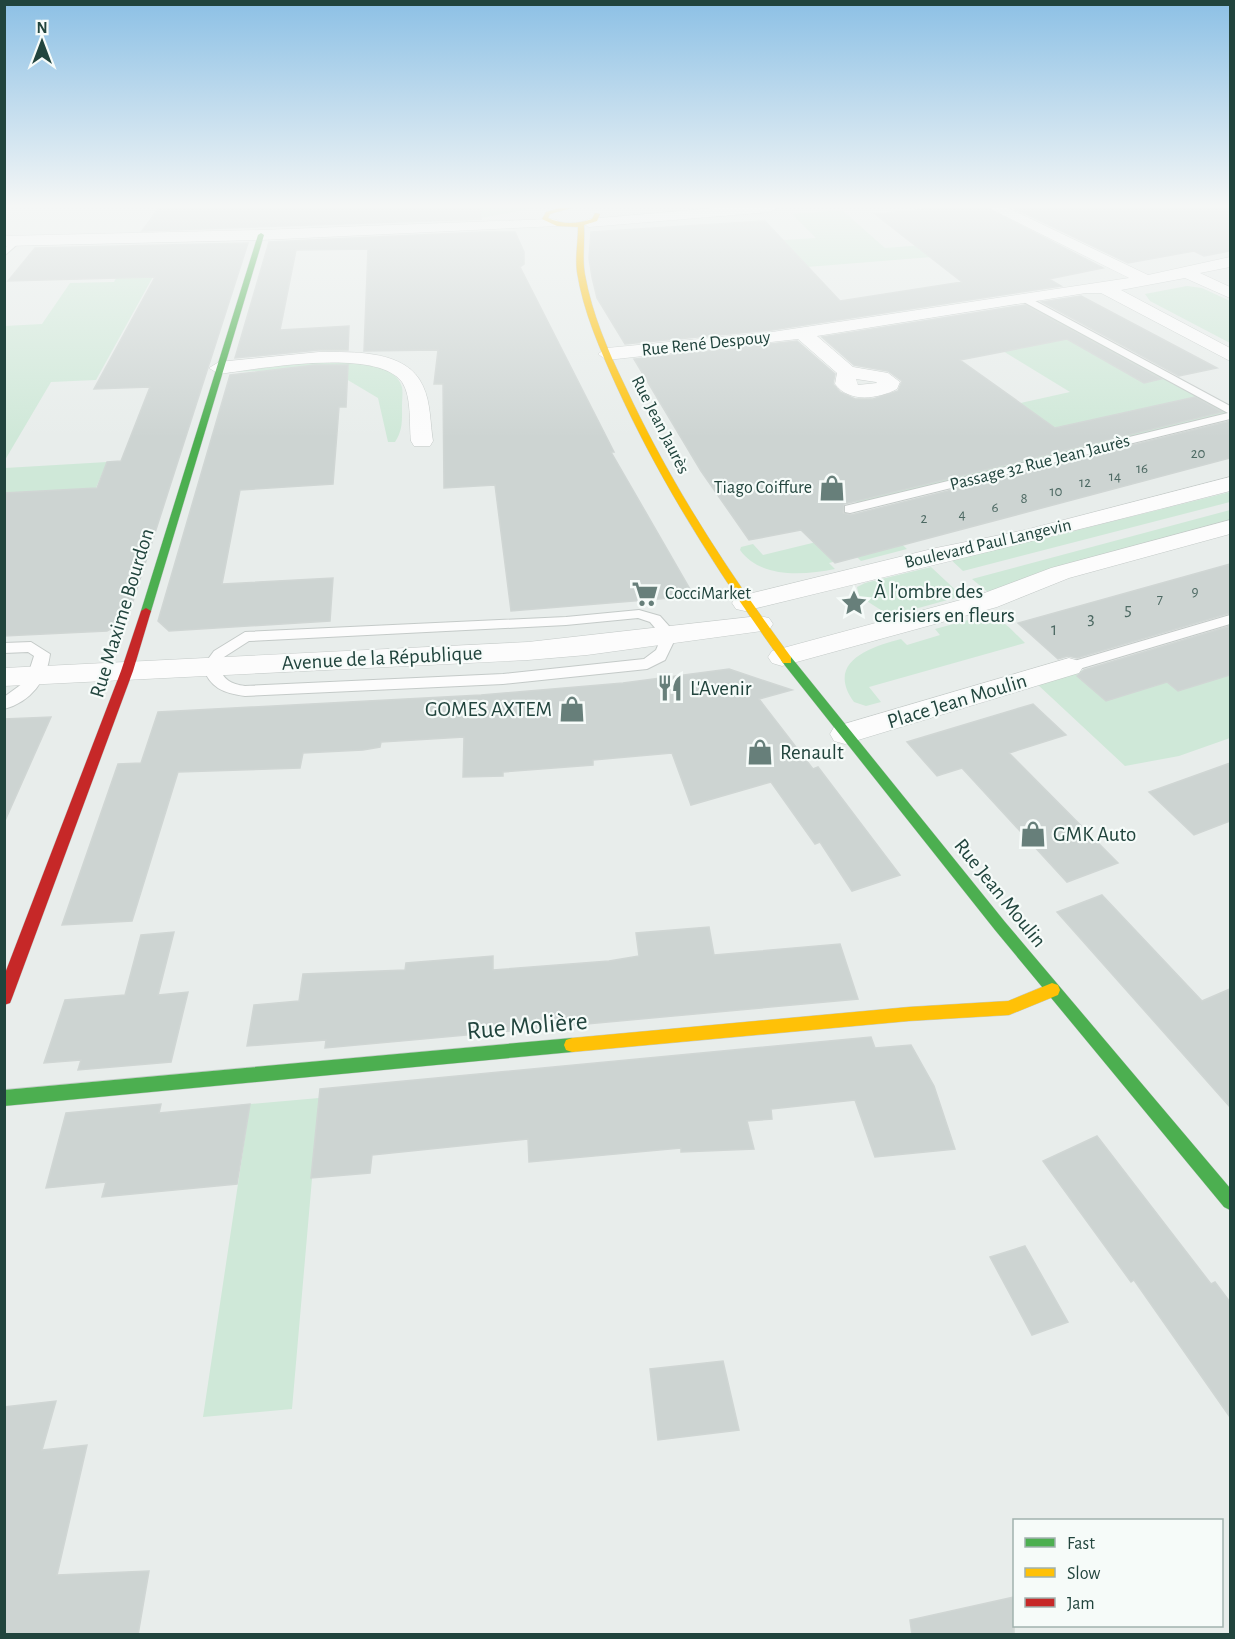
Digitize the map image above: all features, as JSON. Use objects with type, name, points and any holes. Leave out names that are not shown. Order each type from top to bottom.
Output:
[{"type":"street","name":"Rue Maxime Bourdon","points":[[4,999],[127,671],[245,284]]},
{"type":"street","name":"Rue Jean Jaurès","points":[[585,284],[590,311],[620,389],[647,445],[752,614]]},
{"type":"street","name":"Rue René Despouy","points":[[607,354],[687,348],[802,333],[1086,288],[1122,284]]},
{"type":"street","points":[[1211,284],[1230,294]]},
{"type":"street","points":[[1104,288],[1230,355]]},
{"type":"street","points":[[802,333],[847,372]]},
{"type":"street","points":[[219,368],[324,357],[356,358],[380,363],[400,371],[414,387],[422,441]]},
{"type":"street","name":"Boulevard Paul Langevin","points":[[752,614],[925,557],[1026,537],[1230,484]]},
{"type":"street","points":[[782,657],[988,601],[1060,573],[1230,528]]},
{"type":"street","name":"Avenue de la République","points":[[4,677],[528,651],[670,635],[752,614]]},
{"type":"street","name":"Rue Jean Moulin","points":[[752,614],[782,657],[1052,990],[1230,1201]]},
{"type":"street","name":"Place Jean Moulin","points":[[845,734],[1069,667]]},
{"type":"street","name":"Rue Molière","points":[[4,1098],[909,1014],[1009,1008],[1052,990]]},
{"type":"lane","points":[[1023,298],[1230,410]]},
{"type":"lane","name":"Passage 32 Rue Jean Jaurès","points":[[850,509],[1230,417]]},
{"type":"lane","points":[[1069,667],[1230,619]]},
{"type":"lane","points":[[4,648],[31,647],[42,654],[39,675],[23,694],[4,704]]},
{"type":"green space","points":[[69,284],[149,284],[96,380],[51,382],[5,460],[5,326],[42,324]]},
{"type":"green space","points":[[1187,286],[1202,288],[1230,301],[1230,343],[1150,301],[1145,294]]},
{"type":"green space","points":[[1035,304],[1230,410],[1230,413],[858,503],[810,450],[1070,392],[949,318]]},
{"type":"green space","points":[[317,361],[352,362],[378,366],[397,378],[402,387],[402,420],[395,442],[388,442],[378,398],[341,376],[282,370],[234,372]]},
{"type":"green space","points":[[107,462],[96,488],[5,493],[5,468]]},
{"type":"green space","points":[[1230,492],[1230,502],[963,571],[948,557],[1042,539]]},
{"type":"green space","points":[[1230,510],[1230,521],[1073,564],[989,593],[972,579]]},
{"type":"green space","points":[[882,526],[907,549],[861,561],[856,556],[829,563],[835,569],[810,573],[784,573],[759,566],[740,550],[741,547],[753,544],[763,555]]},
{"type":"green space","points":[[931,567],[962,596],[893,615],[887,614],[859,596],[857,587],[865,583]]},
{"type":"green space","points":[[983,616],[1001,621],[1025,643],[869,687],[881,702],[866,706],[854,702],[846,688],[845,676],[855,658],[876,647],[901,639],[907,645],[940,635],[935,629]]},
{"type":"green space","points":[[1230,626],[1230,738],[1179,756],[1125,766],[1037,684]]},
{"type":"green space","points":[[319,1098],[292,1409],[203,1417],[250,1104]]},
{"type":"building","points":[[151,284],[235,284],[127,620],[107,631],[4,636],[4,493],[97,488],[107,462],[121,461],[150,387],[94,389]]},
{"type":"building","points":[[257,284],[289,284],[280,330],[349,326],[348,350],[319,350],[235,358]]},
{"type":"building","points":[[367,284],[529,284],[614,452],[611,452],[694,596],[511,611],[495,485],[444,488],[443,384],[434,384],[438,350],[364,351]]},
{"type":"building","points":[[594,284],[825,284],[840,301],[946,284],[1061,286],[772,330],[625,344],[597,298]]},
{"type":"building","points":[[1081,296],[1217,368],[1179,376],[1042,302]]},
{"type":"building","points":[[1025,305],[1161,379],[1144,383],[1067,339],[960,360],[1055,428],[1195,397],[1222,412],[844,504],[843,513],[851,515],[1230,421],[1230,458],[835,563],[801,530],[749,540],[701,471],[634,359],[797,341],[835,374],[833,384],[840,392],[855,399],[873,399],[898,391],[902,381],[888,371],[854,365],[822,337]]},
{"type":"building","points":[[315,365],[348,365],[346,407],[339,407],[333,484],[240,490],[222,584],[333,578],[330,621],[169,631],[158,621],[230,375]]},
{"type":"building","points":[[1230,564],[1230,613],[1077,658],[1068,656],[1058,659],[1018,623]]},
{"type":"building","points":[[1230,626],[1230,675],[1178,691],[1167,682],[1106,701],[1077,676],[1084,670]]},
{"type":"building","points":[[729,669],[792,690],[759,699],[813,769],[818,767],[900,875],[852,891],[820,842],[815,844],[771,782],[691,805],[672,753],[593,760],[593,765],[503,772],[503,776],[463,777],[464,737],[381,742],[380,747],[363,750],[303,753],[300,768],[178,772],[132,921],[62,925],[118,764],[141,763],[158,712],[481,695],[623,683]]},
{"type":"building","points":[[1033,704],[1066,735],[1009,753],[1118,863],[1067,882],[962,768],[937,776],[907,742]]},
{"type":"building","points":[[51,717],[4,823],[4,719]]},
{"type":"building","points":[[1230,763],[1230,821],[1194,835],[1149,792]]},
{"type":"building","points":[[1102,895],[1202,1001],[1230,989],[1230,1107],[1057,912]]},
{"type":"building","points":[[709,927],[714,955],[840,944],[858,999],[325,1048],[326,1040],[247,1046],[254,1005],[299,1001],[303,974],[405,970],[406,963],[493,956],[493,970],[609,961],[639,956],[636,933]]},
{"type":"building","points":[[174,932],[158,995],[188,992],[171,1062],[78,1070],[81,1060],[44,1063],[65,1000],[125,995],[141,935]]},
{"type":"building","points":[[871,1037],[875,1048],[911,1045],[934,1086],[955,1149],[875,1157],[855,1100],[771,1109],[772,1119],[747,1121],[754,1149],[681,1152],[681,1148],[529,1162],[528,1139],[372,1155],[370,1173],[311,1178],[320,1089]]},
{"type":"building","points":[[161,1104],[159,1113],[250,1104],[237,1184],[102,1197],[106,1182],[46,1188],[66,1113]]},
{"type":"building","points":[[1097,1136],[1211,1284],[1215,1282],[1230,1302],[1230,1417],[1134,1280],[1131,1282],[1043,1161]]},
{"type":"building","points":[[1025,1246],[1068,1322],[1032,1335],[990,1257]]},
{"type":"building","points":[[723,1361],[739,1430],[658,1440],[650,1369]]},
{"type":"building","points":[[56,1401],[42,1450],[87,1445],[57,1575],[149,1571],[138,1635],[4,1635],[4,1407]]},
{"type":"building","points":[[1013,1597],[1014,1635],[912,1635],[910,1620]]},
{"type":"traffic: fast","points":[[146,611],[246,284]]},
{"type":"traffic: fast","points":[[787,660],[1000,926],[1230,1201]]},
{"type":"traffic: fast","points":[[4,1098],[572,1045]]},
{"type":"traffic: slow","points":[[583,284],[601,340],[653,453],[716,559],[787,660]]},
{"type":"traffic: slow","points":[[572,1045],[909,1014],[1009,1008],[1052,990]]},
{"type":"traffic: jam","points":[[4,998],[127,671],[146,611]]},
{"type":"place","name":"Tiago Coiffure","points":[[832,488]]},
{"type":"place","name":"CocciMarket","points":[[645,594]]},
{"type":"place","name":"À l'ombre des cerisiers en fleurs","points":[[854,603]]},
{"type":"place","name":"L'Avenir","points":[[670,688]]},
{"type":"place","name":"GOMES AXTEM","points":[[572,709]]},
{"type":"place","name":"Renault","points":[[760,752]]},
{"type":"place","name":"GMK Auto","points":[[1033,834]]}]
